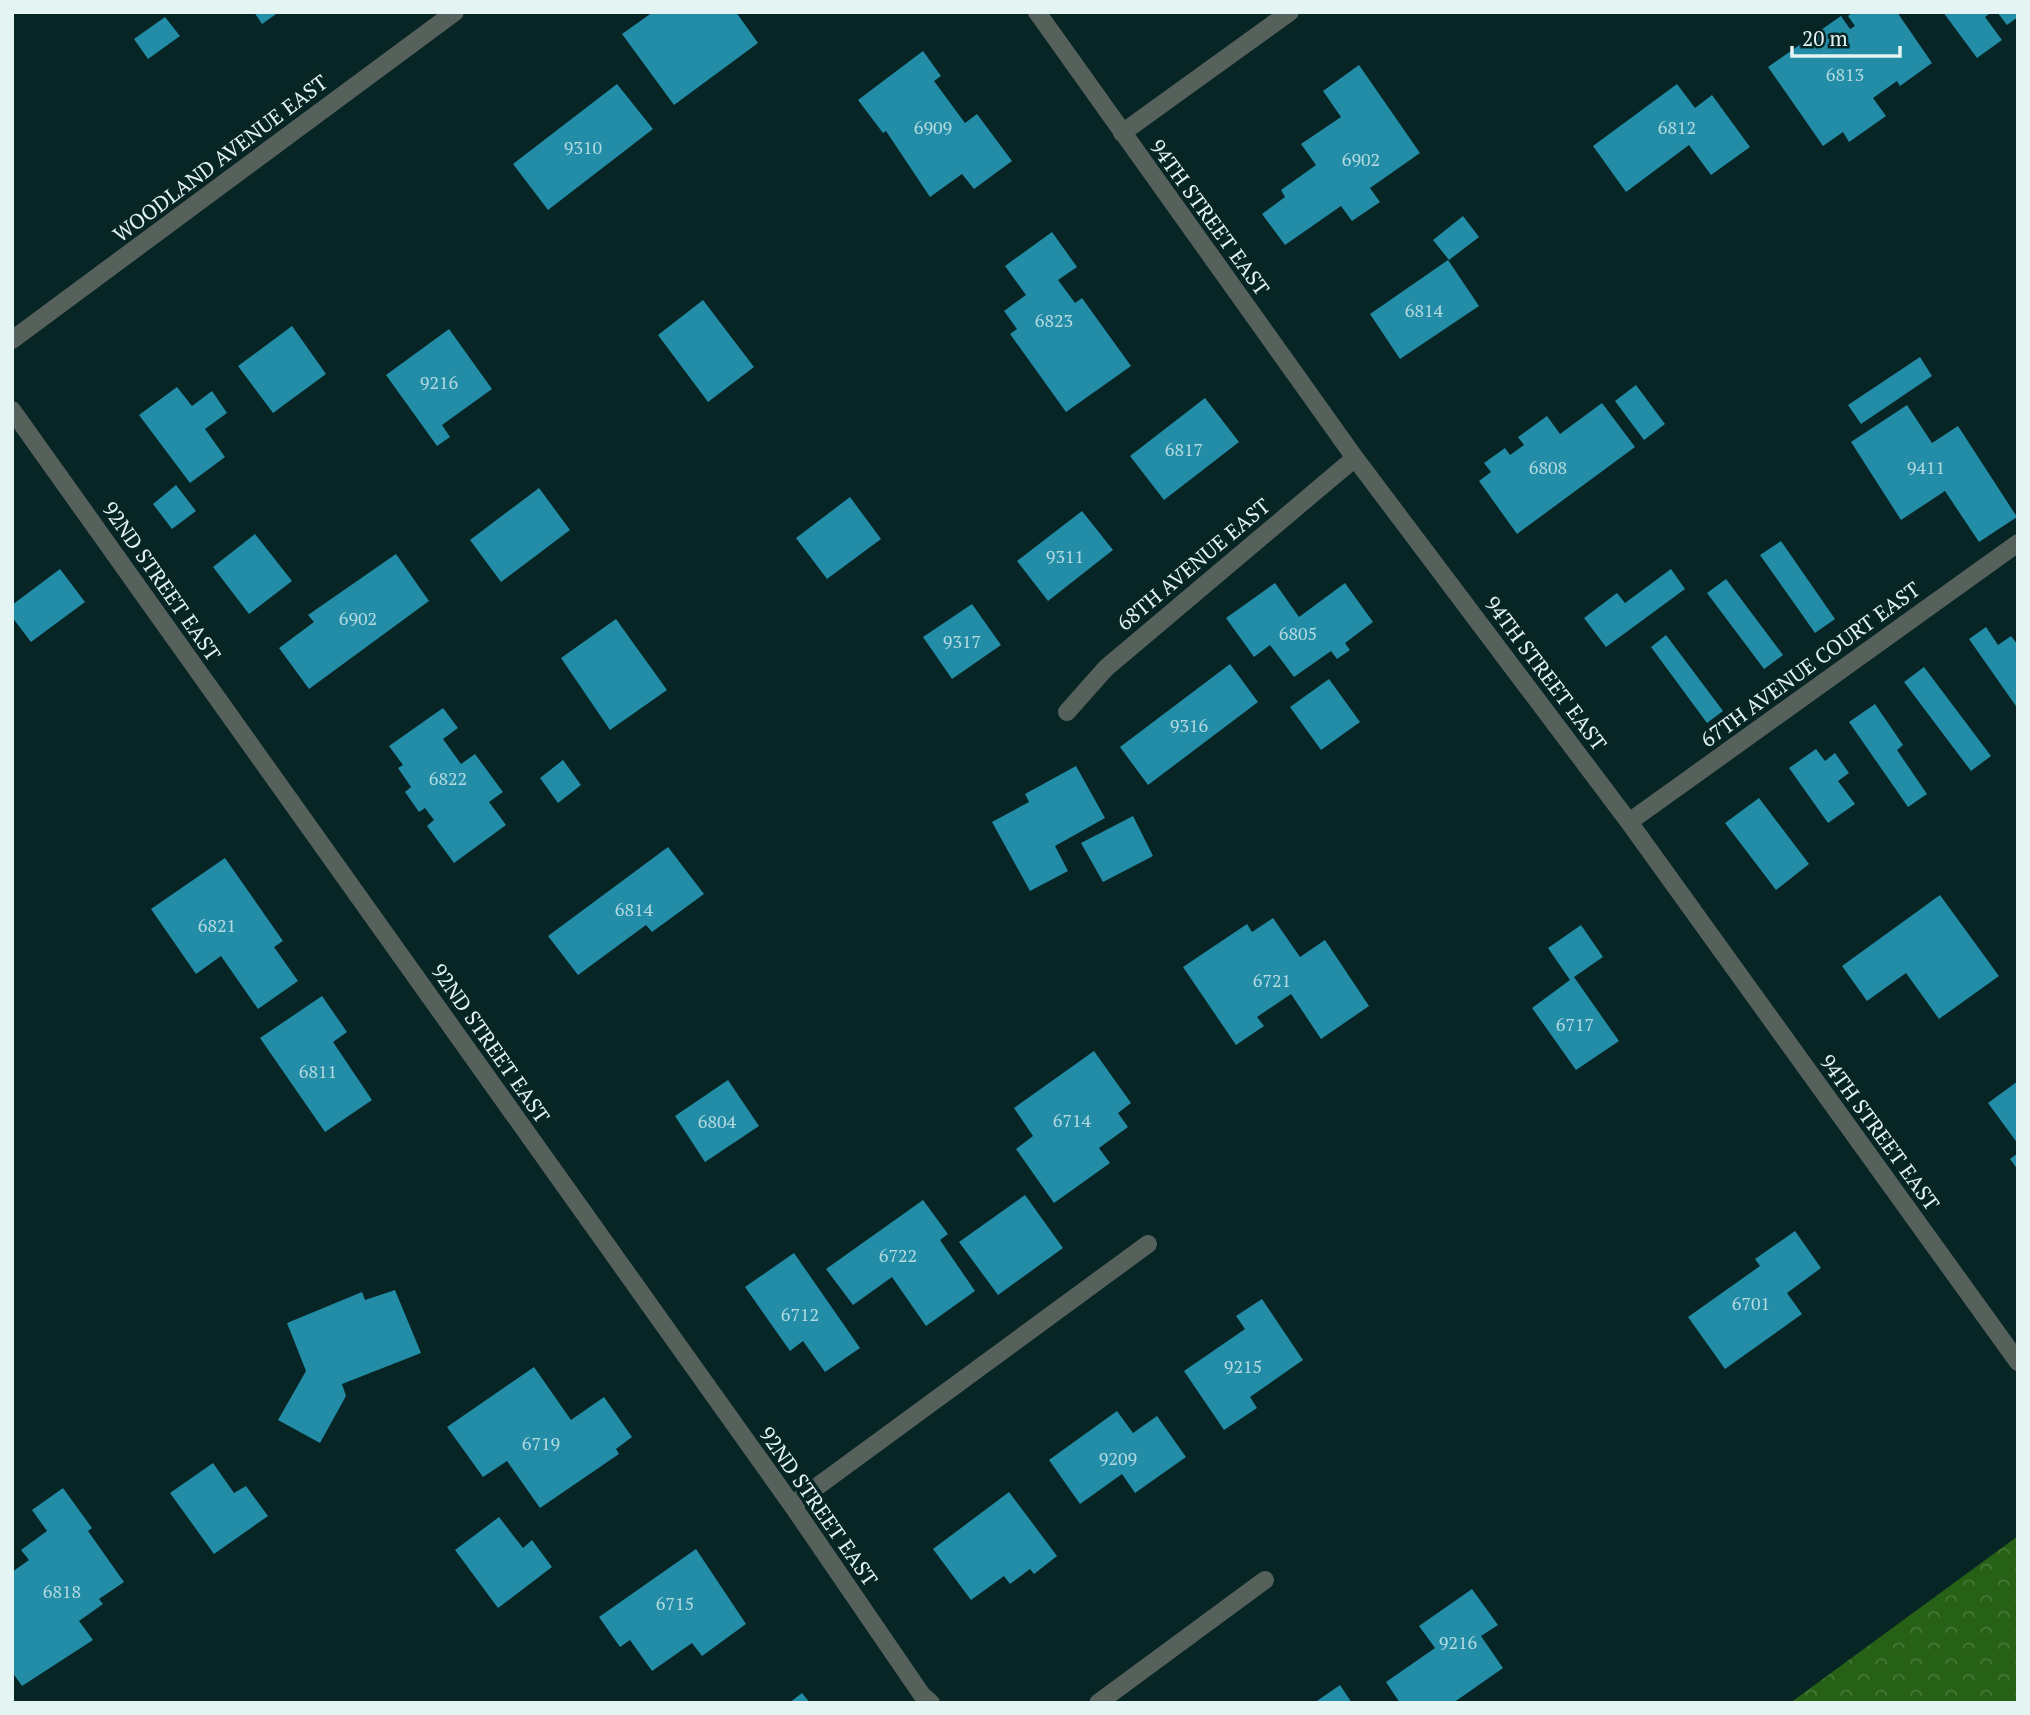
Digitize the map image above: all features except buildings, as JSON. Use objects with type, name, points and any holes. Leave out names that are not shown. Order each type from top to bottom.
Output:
[{"type":"street","name":"WOODLAND AVENUE EAST","points":[[12,340],[455,12]]},
{"type":"street","name":"94TH STREET EAST","points":[[1037,12],[1354,457],[1629,822],[2018,1362]]},
{"type":"street","points":[[1122,133],[1290,12]]},
{"type":"street","name":"92ND STREET EAST","points":[[12,410],[792,1505],[922,1695],[931,1703]]},
{"type":"street","name":"68TH AVENUE EAST","points":[[1067,712],[1106,668],[1354,457]]},
{"type":"street","name":"67TH AVENUE COURT EAST","points":[[1629,822],[2018,543]]},
{"type":"street","points":[[792,1505],[1148,1244]]},
{"type":"street","points":[[1098,1703],[1265,1580]]},
{"type":"green space","points":[[2018,1536],[2018,1703],[1790,1703]]}]
